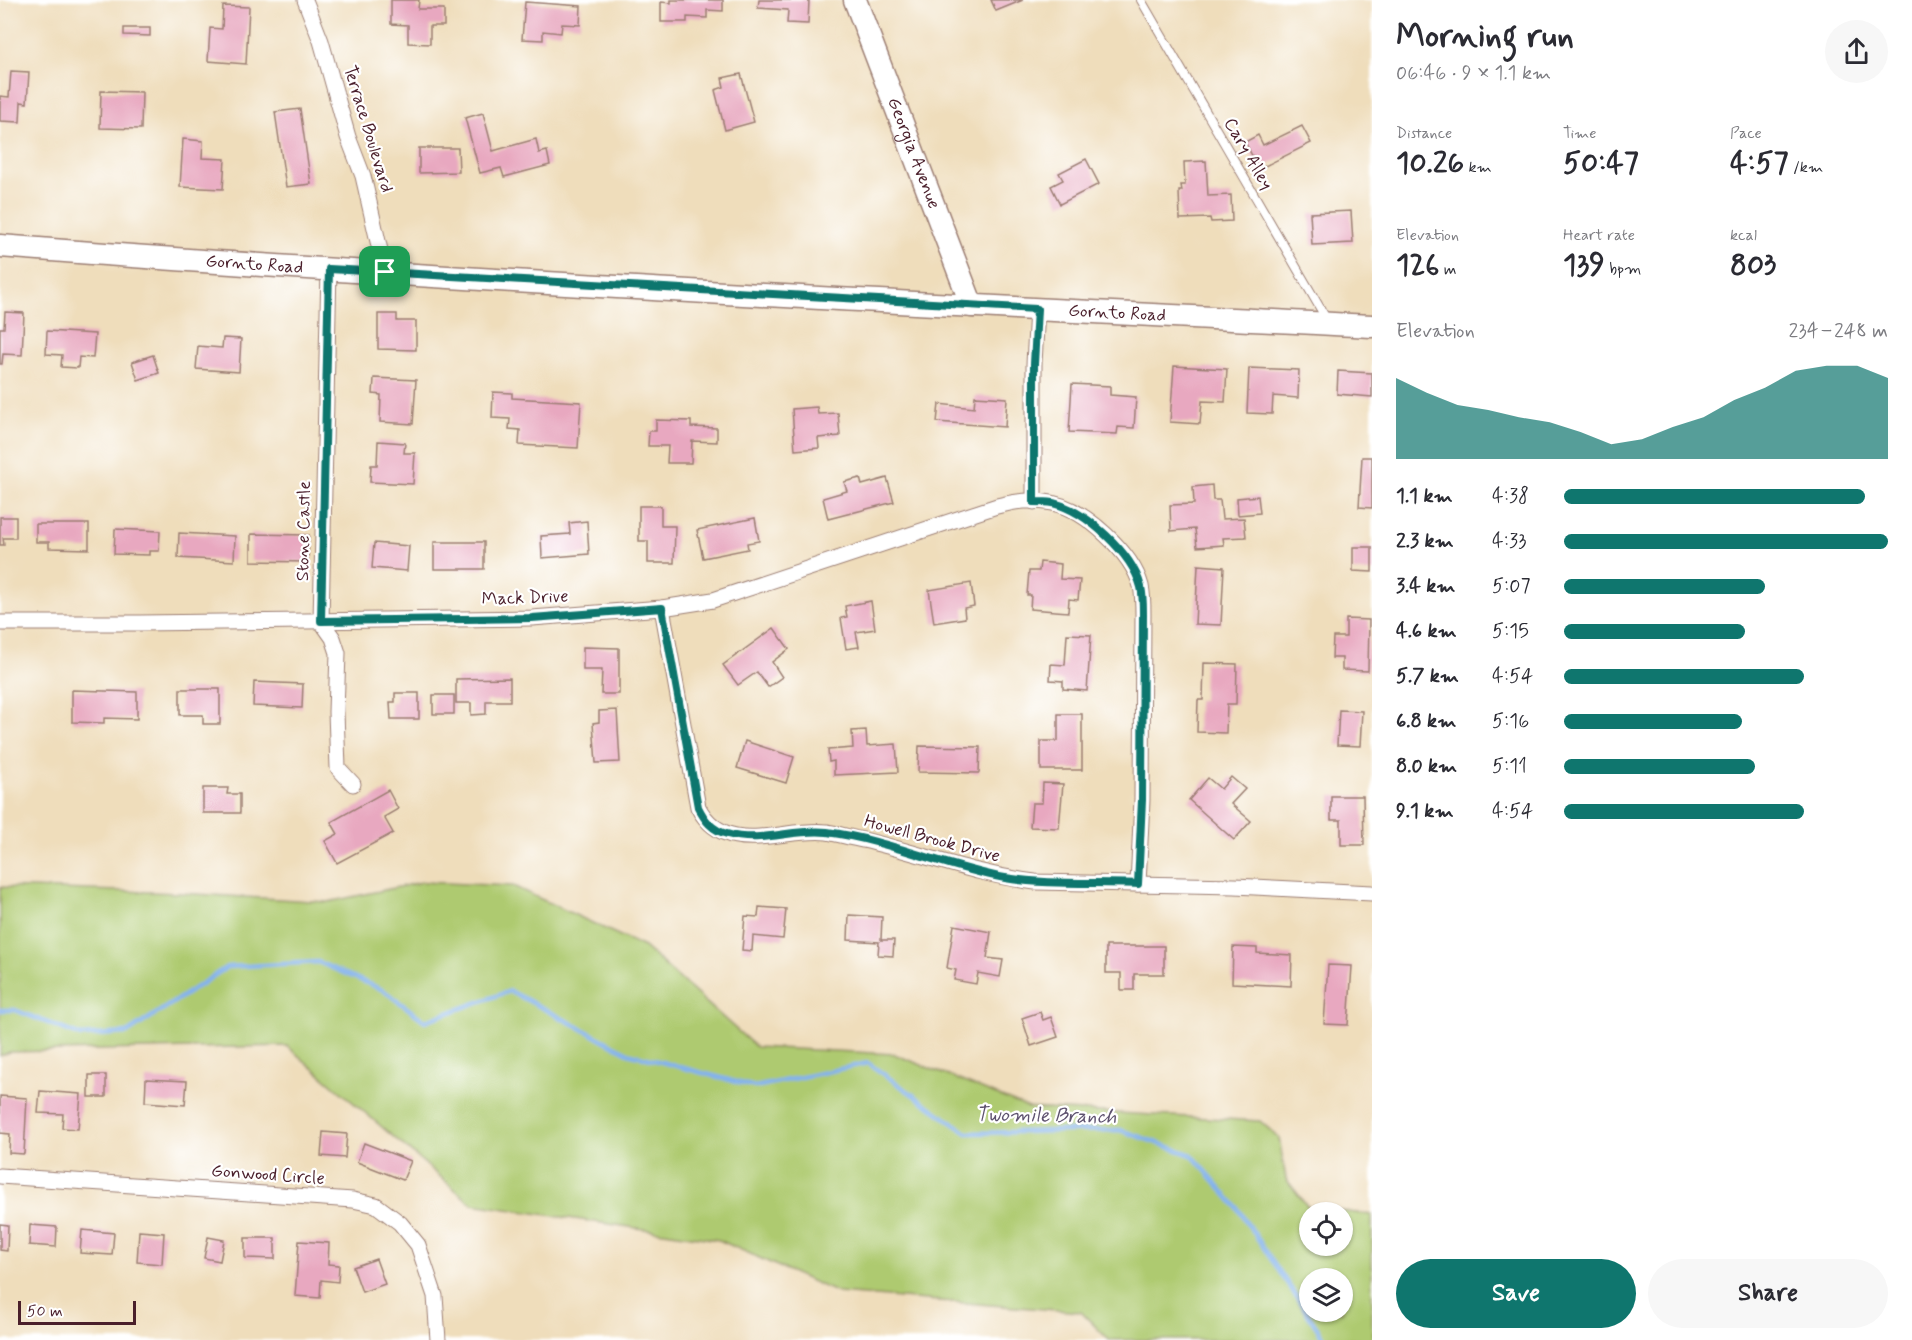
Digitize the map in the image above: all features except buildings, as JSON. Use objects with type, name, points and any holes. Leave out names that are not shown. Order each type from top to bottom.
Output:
[{"type":"main road","name":"Georgia Avenue","points":[[855,0],[972,306]]},
{"type":"main road","name":"Gornto Road","points":[[0,246],[329,269],[972,306],[1372,326]]},
{"type":"street","name":"Terrace Boulevard","points":[[305,0],[321,41],[348,136],[363,176],[385,272]]},
{"type":"street","name":"Stone Castle","points":[[321,621],[329,269]]},
{"type":"street","points":[[1037,309],[1034,364],[1034,502],[1053,503],[1075,512],[1099,530],[1119,548],[1134,569],[1141,587],[1143,614],[1142,777],[1138,884]]},
{"type":"street","name":"Mack Drive","points":[[0,622],[140,623],[532,618],[662,608],[713,600],[997,506],[1020,500],[1034,502]]},
{"type":"street","name":"Howell Brook Drive","points":[[662,608],[698,807],[705,822],[727,834],[754,838],[827,832],[882,844],[1004,878],[1035,882],[1372,893]]},
{"type":"street","points":[[321,621],[333,638],[338,653],[336,712],[338,768],[353,784]]},
{"type":"street","name":"Gonwood Circle","points":[[0,1176],[329,1199],[376,1205],[399,1223],[418,1245],[435,1296],[438,1340]]},
{"type":"lane","name":"Cary Alley","points":[[1141,0],[1329,323]]},
{"type":"green space","points":[[422,882],[513,886],[644,947],[756,1047],[894,1054],[1029,1108],[1260,1121],[1279,1138],[1286,1179],[1304,1202],[1299,1202],[1299,1256],[1353,1256],[1353,1213],[1372,1215],[1372,1340],[1109,1340],[1081,1312],[838,1293],[719,1240],[472,1204],[287,1046],[10,1052],[0,1056],[0,887],[179,893],[328,902]]},
{"type":"waterway","name":"Twomile Branch","points":[[0,1010],[15,1010],[81,1036],[127,1033],[227,967],[318,962],[383,990],[425,1021],[510,991],[628,1053],[755,1087],[868,1063],[967,1133],[1120,1130],[1192,1155],[1236,1206],[1325,1340]]},
{"type":"route","points":[[329,269],[385,272],[1037,309],[1034,364],[1034,502],[1053,503],[1075,512],[1099,530],[1119,548],[1134,569],[1141,587],[1143,614],[1142,800],[1138,884],[1035,882],[1004,878],[882,844],[827,832],[754,838],[727,834],[715,828],[705,822],[698,807],[662,608],[532,618],[321,621],[329,269]]}]
